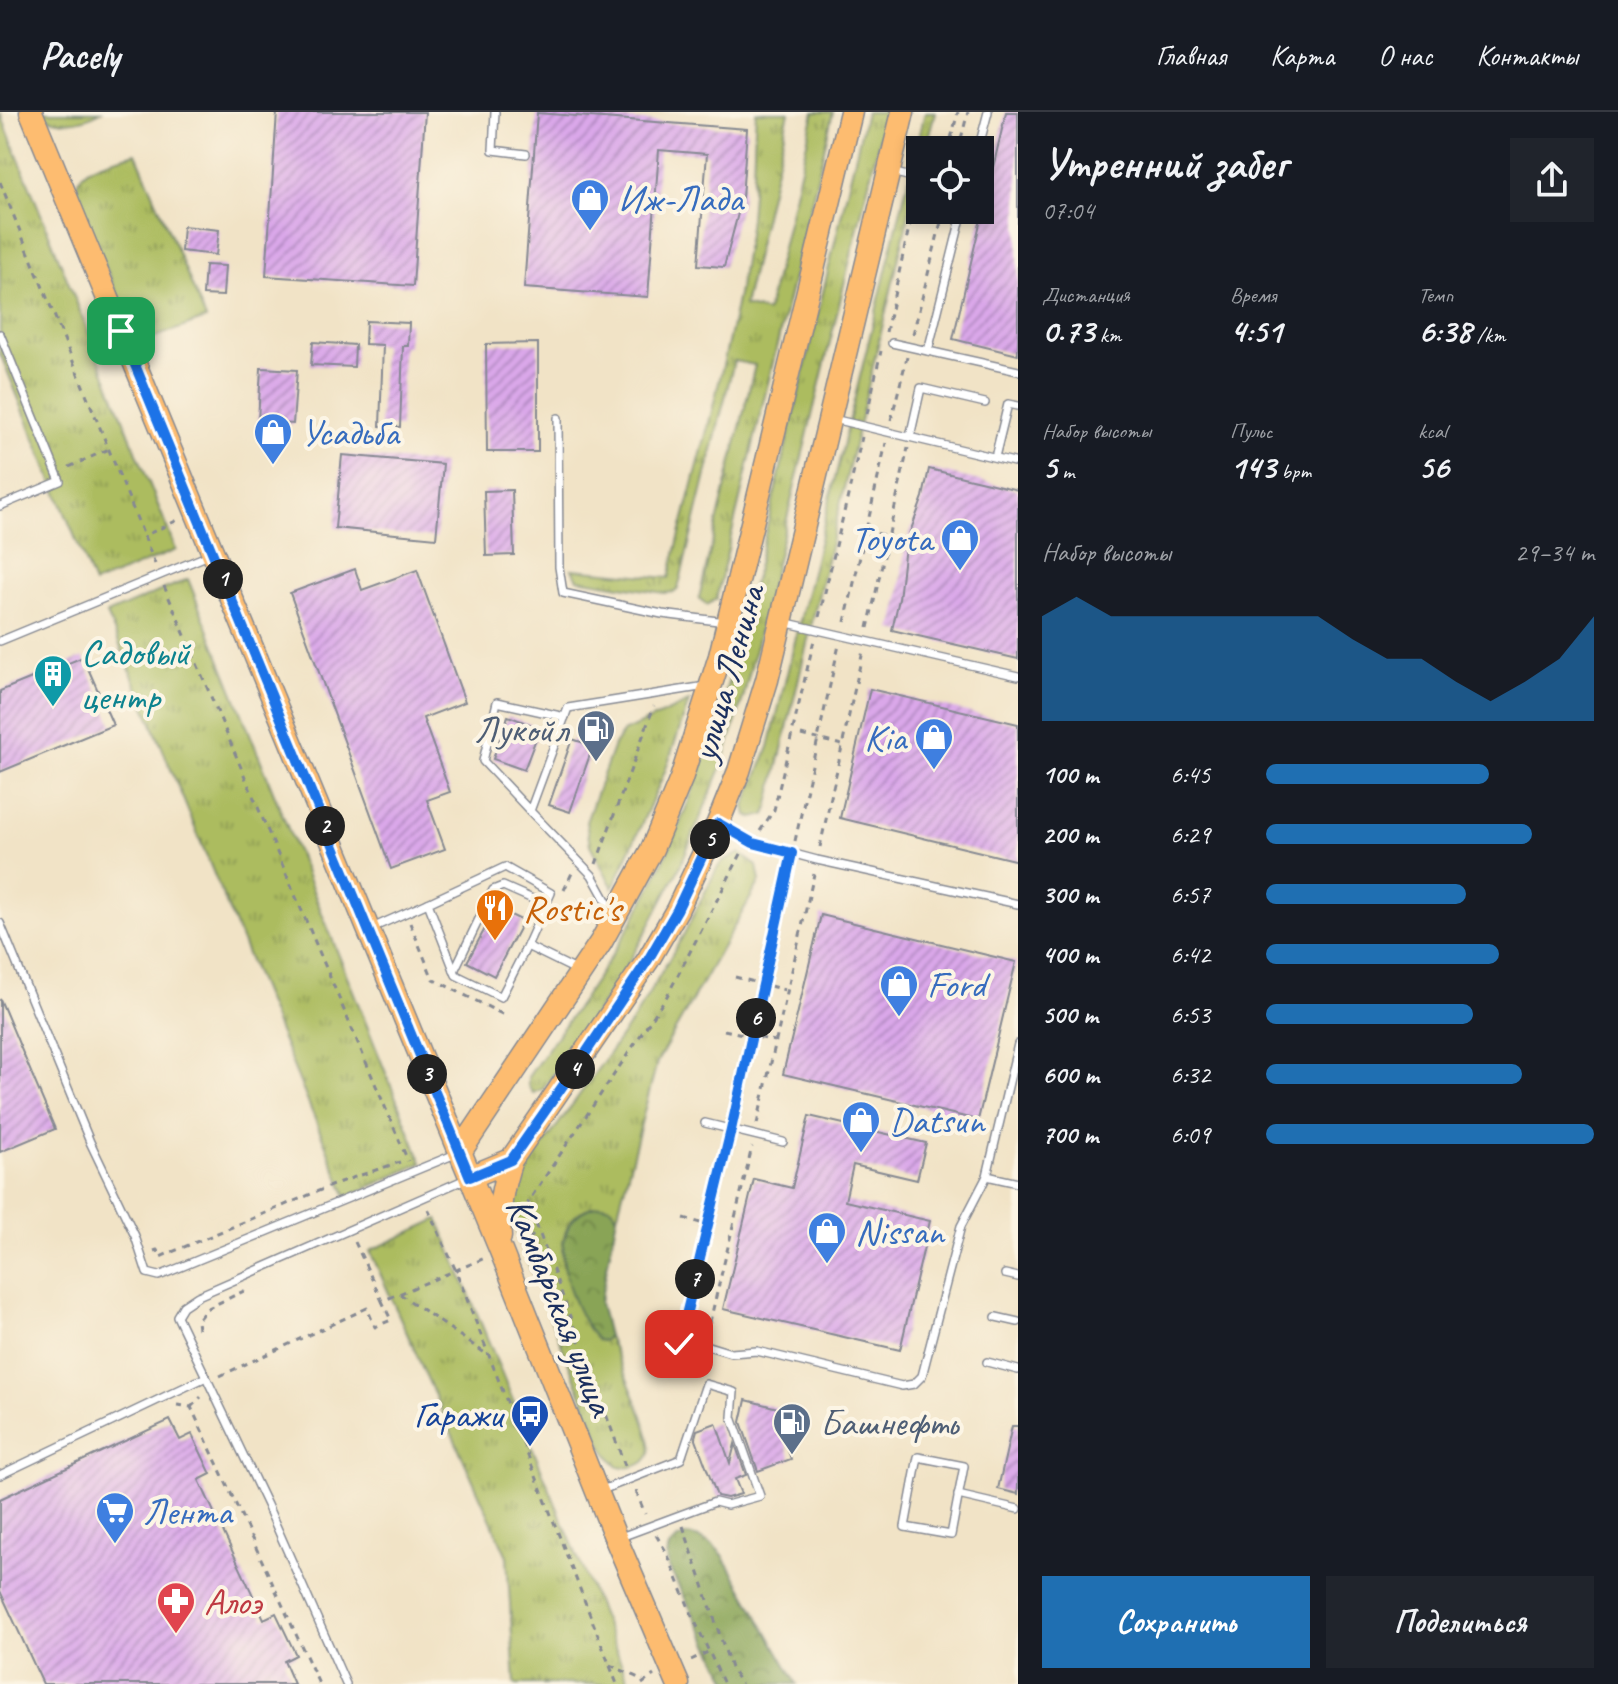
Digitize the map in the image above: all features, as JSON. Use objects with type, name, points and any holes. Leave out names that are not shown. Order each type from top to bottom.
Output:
[{"type":"main road","name":"Камбарская улица","points":[[31,112],[678,1684]]},
{"type":"main road","name":"улица Ленина","points":[[460,1152],[582,973],[616,917],[667,814],[712,685],[851,112]]},
{"type":"main road","name":"улица Ленина","points":[[511,1160],[648,960],[677,910],[718,823],[751,733],[781,622],[903,112]]},
{"type":"main road","points":[[470,1177],[511,1160]]},
{"type":"main road","points":[[501,1251],[501,1188],[511,1160]]},
{"type":"lane","points":[[495,112],[493,150],[526,154]]},
{"type":"lane","points":[[982,136],[988,112]]},
{"type":"lane","points":[[889,171],[906,175]]},
{"type":"lane","points":[[928,351],[960,224]]},
{"type":"lane","points":[[0,334],[60,481],[0,506]]},
{"type":"lane","points":[[892,343],[1018,371]]},
{"type":"lane","points":[[910,437],[921,388],[985,403]]},
{"type":"lane","points":[[995,457],[1008,404],[1018,406]]},
{"type":"lane","points":[[558,418],[559,567],[563,593],[662,614],[728,622]]},
{"type":"lane","points":[[830,418],[1018,463]]},
{"type":"lane","points":[[0,641],[213,553]]},
{"type":"lane","points":[[781,622],[1018,676]]},
{"type":"lane","points":[[530,811],[568,708],[712,685]]},
{"type":"lane","points":[[565,717],[497,702],[483,761],[592,875],[616,917]]},
{"type":"lane","points":[[718,823],[753,843],[1018,904]]},
{"type":"lane","points":[[368,929],[505,867],[551,893],[501,997],[456,975],[428,903]]},
{"type":"lane","points":[[454,971],[493,890],[503,886],[546,905]]},
{"type":"lane","points":[[0,923],[90,1142],[135,1236],[147,1273],[159,1276],[460,1152]]},
{"type":"lane","points":[[527,946],[582,973]]},
{"type":"lane","points":[[657,1340],[705,1345],[731,1353],[757,1351],[902,1386],[914,1384],[922,1376],[961,1226],[987,1176],[1018,1044]]},
{"type":"lane","points":[[705,1123],[783,1142]]},
{"type":"lane","points":[[987,1176],[1018,1183]]},
{"type":"lane","points":[[346,1684],[267,1505],[177,1316],[183,1306],[198,1296],[470,1177]]},
{"type":"lane","points":[[1005,1274],[1018,1277]]},
{"type":"lane","points":[[996,1317],[1018,1322]]},
{"type":"lane","points":[[987,1362],[1018,1370]]},
{"type":"lane","points":[[0,1475],[204,1378]]},
{"type":"lane","points":[[597,1492],[681,1459],[706,1384],[734,1392],[732,1417],[760,1496],[727,1505],[715,1502],[616,1539]]},
{"type":"lane","points":[[918,1457],[964,1466],[958,1495],[951,1535],[905,1527],[918,1457]]},
{"type":"lane","points":[[958,1495],[1018,1509]]},
{"type":"path","points":[[952,136],[958,112]]},
{"type":"path","points":[[962,136],[968,112]]},
{"type":"path","points":[[0,182],[159,575],[411,1170]]},
{"type":"path","points":[[724,1684],[667,1553],[650,1526],[528,1202],[667,996],[740,853],[753,843],[774,810],[910,224]]},
{"type":"path","points":[[679,1344],[731,1130],[888,432],[941,224]]},
{"type":"path","points":[[705,1345],[817,860],[910,437]]},
{"type":"path","points":[[56,472],[109,449]]},
{"type":"path","points":[[144,536],[196,512]]},
{"type":"path","points":[[865,531],[888,536]]},
{"type":"path","points":[[592,875],[658,694]]},
{"type":"path","points":[[801,735],[842,745]]},
{"type":"path","points":[[735,977],[787,991]]},
{"type":"path","points":[[724,1030],[775,1041]]},
{"type":"path","points":[[140,1258],[157,1250],[160,1257],[340,1182],[405,1160],[411,1170]]},
{"type":"path","points":[[423,1197],[456,1271],[617,1684]]},
{"type":"path","points":[[684,1218],[708,1225]]},
{"type":"path","points":[[382,1301],[539,1233]]},
{"type":"path","points":[[191,1407],[220,1376],[367,1308],[375,1327],[391,1320],[355,1241]]},
{"type":"path","points":[[199,1336],[197,1321],[206,1309],[246,1290]]},
{"type":"path","points":[[400,1294],[489,1356]]},
{"type":"path","points":[[220,1376],[225,1387]]},
{"type":"path","points":[[176,1405],[191,1407]]},
{"type":"path","points":[[191,1407],[319,1684]]},
{"type":"path","points":[[679,1515],[731,1668],[741,1684]]},
{"type":"path","points":[[609,1665],[643,1680]]},
{"type":"green space","points":[[0,112],[176,550],[94,584],[0,353]]},
{"type":"green space","points":[[43,112],[101,112],[66,122],[45,117]]},
{"type":"green space","points":[[756,112],[789,112],[744,306],[767,312],[814,112],[833,112],[716,599],[707,605],[699,598],[755,365],[734,361],[678,589],[664,593],[578,579],[572,569],[669,578],[723,364],[741,277],[751,204]]},
{"type":"green space","points":[[866,112],[886,112],[744,695],[722,766],[678,871],[621,976],[543,1089],[533,1093],[528,1086],[528,1077],[640,909],[681,822],[704,759],[742,631]]},
{"type":"green space","points":[[925,112],[935,112],[929,136],[919,136]]},
{"type":"green space","points":[[136,153],[206,319],[147,340],[134,334],[75,195],[81,176],[88,170],[106,161]]},
{"type":"green space","points":[[906,189],[907,224],[768,808],[765,815],[754,818],[747,815],[745,806],[769,747]]},
{"type":"green space","points":[[188,579],[422,1163],[347,1197],[107,614]]},
{"type":"green space","points":[[689,702],[664,774],[613,888],[590,845],[586,822],[614,745],[623,732]]},
{"type":"green space","points":[[740,853],[757,866],[760,881],[657,1062],[617,1216],[611,1207],[594,1206],[583,1211],[569,1224],[563,1242],[566,1274],[585,1321],[597,1340],[603,1341],[608,1336],[647,1430],[650,1444],[648,1458],[637,1466],[618,1467],[603,1448],[517,1235],[514,1198],[530,1164],[635,1017],[684,934],[716,870],[721,863]]},
{"type":"green space","points":[[602,1205],[611,1207],[617,1216],[600,1303],[608,1336],[603,1341],[597,1340],[586,1325],[569,1286],[564,1264],[564,1243],[569,1225],[581,1212]]},
{"type":"green space","points":[[438,1219],[630,1684],[515,1684],[507,1556],[370,1251]]},
{"type":"green space","points":[[687,1535],[707,1542],[723,1555],[797,1684],[730,1684],[668,1566],[670,1546]]},
{"type":"building","points":[[277,112],[425,112],[413,286],[266,276]]},
{"type":"building","points":[[1006,112],[1018,112],[1018,355],[953,339],[980,224],[994,224],[994,163]]},
{"type":"building","name":"Иж-Лада","points":[[537,113],[747,129],[742,198],[724,267],[698,265],[707,154],[659,150],[648,297],[524,288]]},
{"type":"building","points":[[183,226],[219,230],[216,255],[181,251]]},
{"type":"building","points":[[205,265],[225,266],[223,296],[203,295]]},
{"type":"building","points":[[366,321],[409,323],[408,346],[403,346],[400,427],[380,426],[383,345],[365,344]]},
{"type":"building","points":[[313,342],[355,345],[354,367],[311,365]]},
{"type":"building","points":[[538,343],[538,452],[487,452],[486,344]]},
{"type":"building","points":[[261,368],[297,370],[293,424],[258,421]]},
{"type":"building","points":[[342,455],[443,464],[436,538],[335,528]]},
{"type":"building","name":"Toyota","points":[[929,469],[1018,490],[1018,659],[892,630],[905,546],[923,497]]},
{"type":"building","points":[[512,490],[514,555],[486,556],[484,491]]},
{"type":"building","points":[[355,569],[362,590],[417,570],[465,702],[423,718],[450,792],[427,800],[445,849],[391,869],[290,593]]},
{"type":"building","name":"Садовый центр","points":[[83,657],[113,725],[0,772],[0,691]]},
{"type":"building","name":"Kia","points":[[870,689],[1018,724],[1018,861],[840,818]]},
{"type":"building","points":[[508,716],[540,728],[524,770],[493,759]]},
{"type":"building","points":[[572,739],[593,746],[570,812],[549,805]]},
{"type":"building","name":"Rostic's","points":[[496,908],[523,921],[494,976],[467,962]]},
{"type":"building","name":"Ford","points":[[821,915],[1016,962],[978,1120],[783,1074]]},
{"type":"building","points":[[0,999],[55,1129],[0,1152]]},
{"type":"building","name":"Nissan","points":[[809,1116],[926,1143],[917,1180],[853,1165],[845,1201],[930,1221],[900,1350],[723,1309],[754,1179],[792,1188]]},
{"type":"building","points":[[746,1400],[794,1412],[786,1444],[791,1459],[758,1471],[741,1422]]},
{"type":"building","name":"Лента","points":[[170,1420],[180,1440],[192,1434],[211,1474],[199,1480],[264,1619],[276,1613],[296,1655],[284,1661],[294,1684],[43,1684],[0,1591],[0,1499]]},
{"type":"building","points":[[716,1423],[730,1463],[735,1444],[746,1475],[735,1479],[741,1494],[727,1498],[717,1496],[695,1437],[697,1430]]},
{"type":"building","points":[[1012,1426],[1018,1426],[1018,1494],[998,1489]]},
{"type":"place","name":"Иж-Лада","points":[[590,232]]},
{"type":"place","name":"Усадьба","points":[[273,466]]},
{"type":"place","name":"Toyota","points":[[960,572]]},
{"type":"place","name":"Садовый центр","points":[[53,708]]},
{"type":"place","name":"Лукойл","points":[[596,763]]},
{"type":"place","name":"Kia","points":[[934,771]]},
{"type":"place","name":"Rostic's","points":[[495,942]]},
{"type":"place","name":"Ford","points":[[899,1018]]},
{"type":"place","name":"Datsun","points":[[861,1154]]},
{"type":"place","name":"Nissan","points":[[827,1265]]},
{"type":"place","name":"Гаражи","points":[[530,1448]]},
{"type":"place","name":"Башнефть","points":[[792,1456]]},
{"type":"place","name":"Лента","points":[[115,1545]]},
{"type":"place","name":"Алоэ","points":[[176,1635]]},
{"type":"route","points":[[121,331],[470,1177],[511,1160],[648,960],[677,910],[718,823],[753,843],[792,853],[731,1130],[679,1344]]}]
